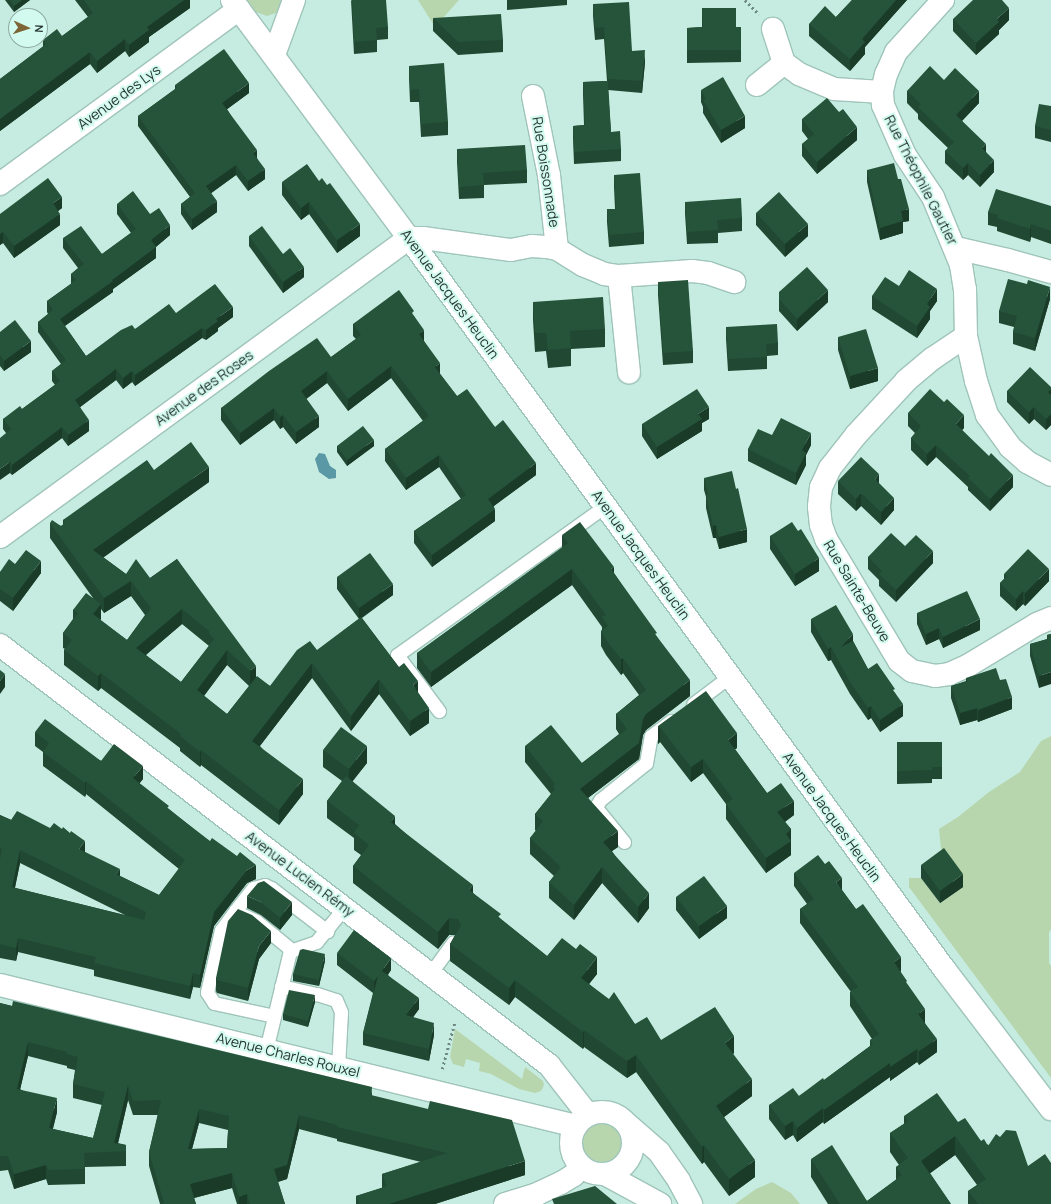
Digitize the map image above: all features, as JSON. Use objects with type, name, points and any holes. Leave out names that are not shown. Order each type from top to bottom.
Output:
[{"type":"street","points":[[274,55],[294,0]]},
{"type":"street","name":"Rue Théophile Gautier","points":[[943,0],[896,52],[886,74],[882,92],[883,105],[906,155],[932,197],[956,248],[961,264],[965,289],[966,336],[976,381],[987,415],[1010,447],[1027,462],[1051,475]]},
{"type":"street","name":"Avenue Jacques Heuclin","points":[[235,4],[409,238],[944,970],[1051,1109]]},
{"type":"street","name":"Avenue des Lys","points":[[0,184],[235,4]]},
{"type":"street","points":[[773,29],[784,63],[799,74],[834,89],[882,92]]},
{"type":"street","points":[[757,85],[784,63]]},
{"type":"street","name":"Rue Boissonnade","points":[[533,96],[549,175],[557,249]]},
{"type":"street","points":[[409,238],[423,238],[511,250],[532,246],[557,249],[583,265],[604,274],[619,276],[692,271],[734,282]]},
{"type":"street","name":"Avenue des Roses","points":[[0,538],[409,238]]},
{"type":"street","points":[[956,248],[1051,272]]},
{"type":"street","points":[[619,276],[629,372]]},
{"type":"street","name":"Rue Sainte-Beuve","points":[[966,336],[933,358],[906,381],[856,434],[830,468],[822,487],[818,507],[821,525],[826,539],[899,661],[912,672],[935,676],[949,674],[969,665],[1051,618]]},
{"type":"street","name":"Avenue Lucien Rémy","points":[[0,646],[549,1065],[582,1120]]},
{"type":"street","name":"Avenue Charles Rouxel","points":[[0,985],[338,1068],[582,1120]]},
{"type":"street","points":[[660,1204],[605,1174],[592,1172],[581,1166],[576,1160],[571,1143],[582,1120],[599,1112],[610,1112],[619,1117],[659,1152],[679,1181],[691,1204]]},
{"type":"street","points":[[605,1174],[614,1172],[622,1167],[628,1160],[632,1151],[633,1137],[627,1124]]},
{"type":"street","points":[[505,1204],[537,1194],[561,1183],[574,1175],[581,1166]]},
{"type":"lane","points":[[439,711],[397,655],[605,506]]},
{"type":"lane","points":[[624,842],[597,809],[600,800],[646,763],[651,736],[730,676]]},
{"type":"lane","points":[[274,1016],[214,1003],[206,992],[221,930],[253,888],[265,885],[327,931]]},
{"type":"lane","points":[[290,951],[316,942],[327,931],[344,908]]},
{"type":"lane","points":[[235,911],[256,921],[288,947],[290,951],[266,1050]]},
{"type":"lane","points":[[430,974],[453,942]]},
{"type":"lane","points":[[281,986],[336,1000],[341,1012],[338,1068]]},
{"type":"path","points":[[442,1069],[462,998]]},
{"type":"green space","points":[[247,0],[284,0],[276,13],[267,16],[256,12]]},
{"type":"green space","points":[[418,0],[459,0],[435,27]]},
{"type":"green space","points":[[1051,736],[1051,930],[1049,932],[1049,963],[1051,966],[1051,1078],[909,887],[909,878],[921,878],[940,903],[963,887],[941,849],[939,829],[958,817],[989,792],[1020,772],[1041,741]]},
{"type":"green space","points":[[455,1029],[522,1079],[525,1067],[543,1081],[544,1085],[541,1091],[535,1093],[519,1089],[491,1074],[479,1071],[480,1063],[466,1059],[464,1067],[453,1064],[450,1057]]},
{"type":"green space","points":[[602,1124],[612,1127],[618,1133],[621,1143],[618,1153],[612,1159],[602,1162],[592,1159],[586,1153],[583,1143],[586,1133],[592,1127]]},
{"type":"green space","points":[[772,1182],[791,1193],[800,1204],[735,1204],[756,1189]]},
{"type":"water","points":[[319,453],[325,454],[330,466],[336,470],[336,478],[329,479],[319,472],[315,459]]},
{"type":"building","points":[[10,0],[22,0],[14,6]]},
{"type":"building","points":[[84,0],[184,0],[147,27],[149,30],[129,45],[125,39],[97,61],[90,52],[0,119],[0,79],[41,48],[48,48],[48,36],[57,29],[62,36],[93,13]]},
{"type":"building","points":[[352,0],[386,0],[388,27],[376,28],[377,40],[354,42]]},
{"type":"building","points":[[852,0],[896,0],[862,39],[865,42],[850,59],[809,24],[825,6],[836,17]]},
{"type":"building","points":[[973,0],[1002,0],[1009,8],[997,19],[999,22],[976,43],[953,19]]},
{"type":"building","points":[[629,2],[632,51],[645,50],[642,81],[608,79],[604,27],[595,28],[593,4]]},
{"type":"building","points":[[702,8],[736,8],[736,27],[741,27],[741,50],[687,50],[687,28],[703,27]]},
{"type":"building","points":[[501,14],[503,40],[458,42],[433,18]]},
{"type":"building","points":[[224,49],[249,83],[222,103],[257,150],[253,153],[265,169],[248,181],[236,165],[206,186],[217,201],[192,219],[181,204],[195,193],[138,116],[177,88],[175,85]]},
{"type":"building","points":[[444,63],[448,122],[421,124],[419,89],[410,90],[409,66]]},
{"type":"building","points":[[930,66],[944,80],[955,68],[979,91],[956,115],[986,144],[982,148],[994,160],[980,175],[968,163],[963,168],[945,151],[954,142],[918,107],[921,104],[907,91]]},
{"type":"building","points":[[723,77],[745,116],[721,130],[703,100],[706,99],[701,90]]},
{"type":"building","points":[[608,81],[611,132],[620,131],[621,149],[574,152],[573,126],[585,125],[583,82]]},
{"type":"building","points":[[827,98],[839,112],[843,109],[857,127],[817,162],[802,144],[814,134],[802,119]]},
{"type":"building","points":[[1039,104],[1051,106],[1051,130],[1035,126]]},
{"type":"building","points":[[525,145],[527,170],[483,173],[484,185],[459,187],[457,149]]},
{"type":"building","points":[[894,163],[898,179],[901,179],[909,209],[901,211],[903,221],[880,228],[867,170]]},
{"type":"building","points":[[307,164],[319,181],[322,178],[327,185],[330,183],[360,224],[337,240],[309,202],[301,208],[282,182]]},
{"type":"building","points":[[640,173],[644,232],[609,235],[607,209],[616,209],[614,175]]},
{"type":"building","points":[[48,178],[62,197],[53,203],[60,214],[14,246],[3,232],[0,234],[0,214]]},
{"type":"building","points":[[996,189],[1051,206],[1051,231],[1031,224],[1030,229],[997,218],[998,215],[988,212]]},
{"type":"building","points":[[133,191],[150,214],[159,208],[170,225],[151,240],[156,247],[112,280],[113,281],[60,319],[86,356],[121,330],[132,325],[135,329],[169,304],[176,313],[215,284],[233,307],[216,319],[218,321],[206,330],[202,328],[135,375],[132,371],[123,378],[116,369],[75,400],[89,420],[68,435],[62,427],[12,465],[10,462],[0,469],[0,438],[11,429],[3,419],[20,406],[22,409],[60,381],[52,371],[66,360],[38,322],[53,310],[47,301],[76,280],[71,274],[84,264],[63,238],[81,226],[102,254],[136,229],[117,204]]},
{"type":"building","points":[[779,192],[808,224],[785,244],[756,213]]},
{"type":"building","points":[[741,198],[742,218],[717,220],[718,230],[687,232],[685,202]]},
{"type":"building","points":[[262,226],[283,254],[290,248],[304,267],[283,282],[249,236]]},
{"type":"building","points":[[807,267],[828,290],[797,319],[779,299],[779,292]]},
{"type":"building","points":[[909,270],[937,289],[927,304],[930,307],[917,326],[872,296],[885,277],[899,286]]},
{"type":"building","points":[[1008,279],[1027,284],[1028,280],[1050,287],[1035,338],[1013,332],[1017,316],[999,311]]},
{"type":"building","points":[[688,280],[693,351],[663,353],[658,282]]},
{"type":"building","points":[[399,290],[414,311],[412,313],[424,330],[419,334],[440,363],[435,367],[457,396],[467,389],[495,427],[503,420],[536,463],[488,499],[495,509],[432,555],[414,531],[466,495],[439,455],[406,478],[385,449],[429,416],[391,366],[348,399],[327,371],[301,391],[319,416],[296,432],[283,415],[280,417],[274,408],[240,433],[221,408],[269,371],[317,338],[331,357],[361,335],[353,324]]},
{"type":"building","points":[[603,297],[605,329],[570,331],[571,348],[548,350],[546,333],[535,333],[533,302]]},
{"type":"building","points":[[15,320],[31,341],[4,361],[0,355],[0,332]]},
{"type":"building","points":[[777,324],[778,343],[766,344],[767,357],[728,359],[726,327]]},
{"type":"building","points":[[866,329],[878,368],[850,376],[838,337]]},
{"type":"building","points":[[1030,367],[1051,387],[1048,392],[1051,395],[1051,414],[1046,419],[1034,407],[1029,412],[1007,391]]},
{"type":"building","points":[[697,389],[709,407],[698,414],[702,419],[657,447],[642,424]]},
{"type":"building","points":[[930,389],[944,402],[947,399],[964,415],[956,424],[989,456],[991,453],[1013,475],[990,499],[968,478],[970,476],[936,445],[927,454],[911,438],[921,426],[908,413]]},
{"type":"building","points":[[781,418],[811,433],[802,450],[806,453],[796,473],[748,449],[758,429],[772,435]]},
{"type":"building","points":[[363,426],[374,440],[347,460],[337,446]]},
{"type":"building","points":[[191,442],[209,467],[93,550],[126,574],[136,559],[150,578],[177,559],[256,666],[250,671],[227,650],[197,690],[227,714],[257,676],[270,686],[297,650],[310,641],[317,650],[361,617],[399,667],[404,663],[418,681],[413,685],[429,708],[410,721],[379,679],[351,716],[312,663],[252,741],[303,779],[279,810],[201,750],[200,752],[180,736],[181,734],[101,673],[98,676],[64,650],[72,640],[63,633],[78,613],[73,610],[86,593],[101,604],[93,614],[127,640],[151,608],[131,581],[104,598],[50,523],[52,520],[61,526],[65,523],[63,520],[147,460],[154,470]],"holes":[[[182,609],[210,632],[209,634],[214,639],[181,682],[136,648]]]},
{"type":"building","points":[[861,457],[879,474],[875,479],[894,498],[881,512],[861,493],[856,499],[838,481]]},
{"type":"building","points":[[732,471],[736,489],[738,488],[747,529],[719,537],[716,525],[713,526],[704,478]]},
{"type":"building","points":[[580,522],[614,567],[611,569],[657,633],[655,634],[690,680],[646,714],[643,719],[639,743],[580,789],[618,831],[603,842],[649,893],[638,907],[602,867],[574,905],[549,882],[561,867],[530,838],[543,821],[535,814],[555,789],[553,786],[555,784],[525,746],[551,725],[582,763],[627,729],[616,714],[646,690],[623,658],[621,659],[606,640],[601,631],[608,626],[602,617],[606,615],[572,569],[431,672],[417,653],[568,543],[562,535]]},
{"type":"building","points":[[792,522],[798,531],[801,529],[819,558],[795,574],[770,536]]},
{"type":"building","points":[[891,533],[905,546],[916,535],[933,551],[896,590],[879,574],[882,571],[868,557]]},
{"type":"building","points":[[1028,549],[1049,569],[1025,593],[1023,591],[1016,599],[1000,583],[1007,576],[1004,574]]},
{"type":"building","points":[[26,550],[41,561],[13,598],[0,589],[0,572],[9,559],[15,564]]},
{"type":"building","points":[[370,553],[393,584],[359,608],[337,577]]},
{"type":"building","points":[[967,591],[980,619],[943,637],[939,628],[926,634],[917,613]]},
{"type":"building","points":[[836,605],[853,634],[841,647],[853,641],[868,669],[877,663],[895,689],[893,690],[903,704],[880,720],[871,706],[868,708],[850,682],[831,647],[828,649],[811,619]]},
{"type":"building","points":[[1051,634],[1051,672],[1039,676],[1030,644],[1048,639],[1047,635]]},
{"type":"building","points":[[996,668],[1000,680],[1006,679],[1012,697],[978,710],[977,708],[960,713],[951,686],[968,681],[966,678]]},
{"type":"building","points":[[0,670],[5,674],[0,681]]},
{"type":"building","points":[[706,691],[737,733],[728,740],[767,793],[781,783],[794,801],[777,812],[791,829],[786,834],[791,841],[766,858],[726,804],[733,799],[703,759],[691,767],[660,727],[658,729],[658,726]]},
{"type":"building","points":[[45,719],[101,761],[114,744],[143,766],[133,778],[169,806],[167,808],[210,841],[212,838],[237,856],[240,852],[256,865],[247,870],[214,912],[200,975],[193,973],[190,986],[94,963],[96,957],[18,938],[16,948],[0,944],[0,859],[2,849],[0,848],[0,815],[11,820],[17,811],[50,828],[54,823],[62,829],[63,827],[70,833],[71,831],[85,841],[79,849],[120,869],[116,874],[159,895],[185,860],[86,781],[85,783],[43,752],[49,743],[35,732]],"holes":[[[20,850],[146,912],[144,920],[12,887]]]},
{"type":"building","points":[[341,727],[367,746],[349,769],[323,750]]},
{"type":"building","points":[[897,742],[942,742],[942,767],[932,767],[932,770],[897,771]]},
{"type":"building","points":[[346,776],[395,816],[391,822],[473,885],[469,890],[501,914],[498,917],[547,956],[562,938],[576,949],[580,944],[597,957],[581,978],[609,999],[614,992],[635,1024],[647,1017],[661,1040],[715,1007],[734,1036],[725,1043],[752,1079],[716,1106],[755,1160],[729,1179],[704,1145],[702,1147],[636,1055],[627,1061],[584,1030],[583,1032],[515,980],[509,988],[450,944],[461,926],[458,919],[449,918],[438,932],[353,866],[369,845],[354,833],[359,825],[327,801]]},
{"type":"building","points":[[944,848],[963,874],[940,891],[921,865]]},
{"type":"building","points":[[818,855],[825,864],[829,861],[842,878],[836,882],[856,909],[863,904],[901,957],[894,962],[925,1009],[918,1014],[937,1039],[919,1051],[917,1049],[890,1067],[890,1063],[824,1110],[823,1108],[797,1128],[793,1121],[785,1126],[769,1105],[793,1088],[799,1096],[823,1078],[824,1080],[873,1044],[870,1040],[879,1034],[850,992],[858,987],[800,909],[814,899],[794,873]]},
{"type":"building","points":[[704,876],[727,906],[699,926],[676,897]]},
{"type":"building","points":[[264,881],[292,902],[280,918],[261,902],[247,896],[258,883]]},
{"type":"building","points":[[238,909],[252,915],[271,931],[259,946],[248,988],[217,980],[216,978],[228,921]]},
{"type":"building","points":[[354,930],[391,958],[382,971],[419,998],[406,1015],[434,1023],[429,1049],[363,1033],[378,976],[374,981],[337,953]]},
{"type":"building","points":[[303,949],[325,954],[319,980],[293,974],[300,950]]},
{"type":"building","points":[[289,990],[315,995],[308,1021],[283,1014]]},
{"type":"building","points":[[13,1001],[372,1087],[371,1095],[428,1109],[430,1101],[512,1120],[525,1161],[389,1204],[359,1204],[356,1196],[387,1186],[382,1174],[447,1153],[337,1127],[337,1125],[299,1115],[287,1165],[274,1169],[285,1204],[250,1204],[247,1194],[239,1197],[232,1173],[190,1184],[196,1204],[161,1204],[164,1203],[149,1152],[161,1100],[133,1101],[128,1085],[114,1143],[126,1145],[126,1151],[84,1153],[85,1169],[48,1170],[46,1165],[14,1174],[8,1156],[0,1156],[0,1003],[12,1006]],"holes":[[[28,1042],[67,1052],[67,1054],[78,1057],[73,1084],[105,1092],[93,1138],[49,1128],[57,1098],[17,1089]],[[199,1109],[229,1116],[227,1148],[188,1149]]]},
{"type":"building","points":[[937,1093],[958,1122],[965,1118],[981,1141],[984,1139],[988,1146],[996,1134],[1000,1137],[1006,1130],[1016,1131],[1028,1166],[1045,1154],[1051,1163],[1051,1204],[978,1204],[968,1191],[986,1179],[955,1136],[921,1161],[951,1204],[840,1204],[811,1159],[832,1145],[867,1201],[902,1175],[896,1167],[908,1158],[890,1133],[908,1121],[904,1116]]},
{"type":"building","points":[[595,1186],[617,1204],[554,1204],[552,1199]]}]
